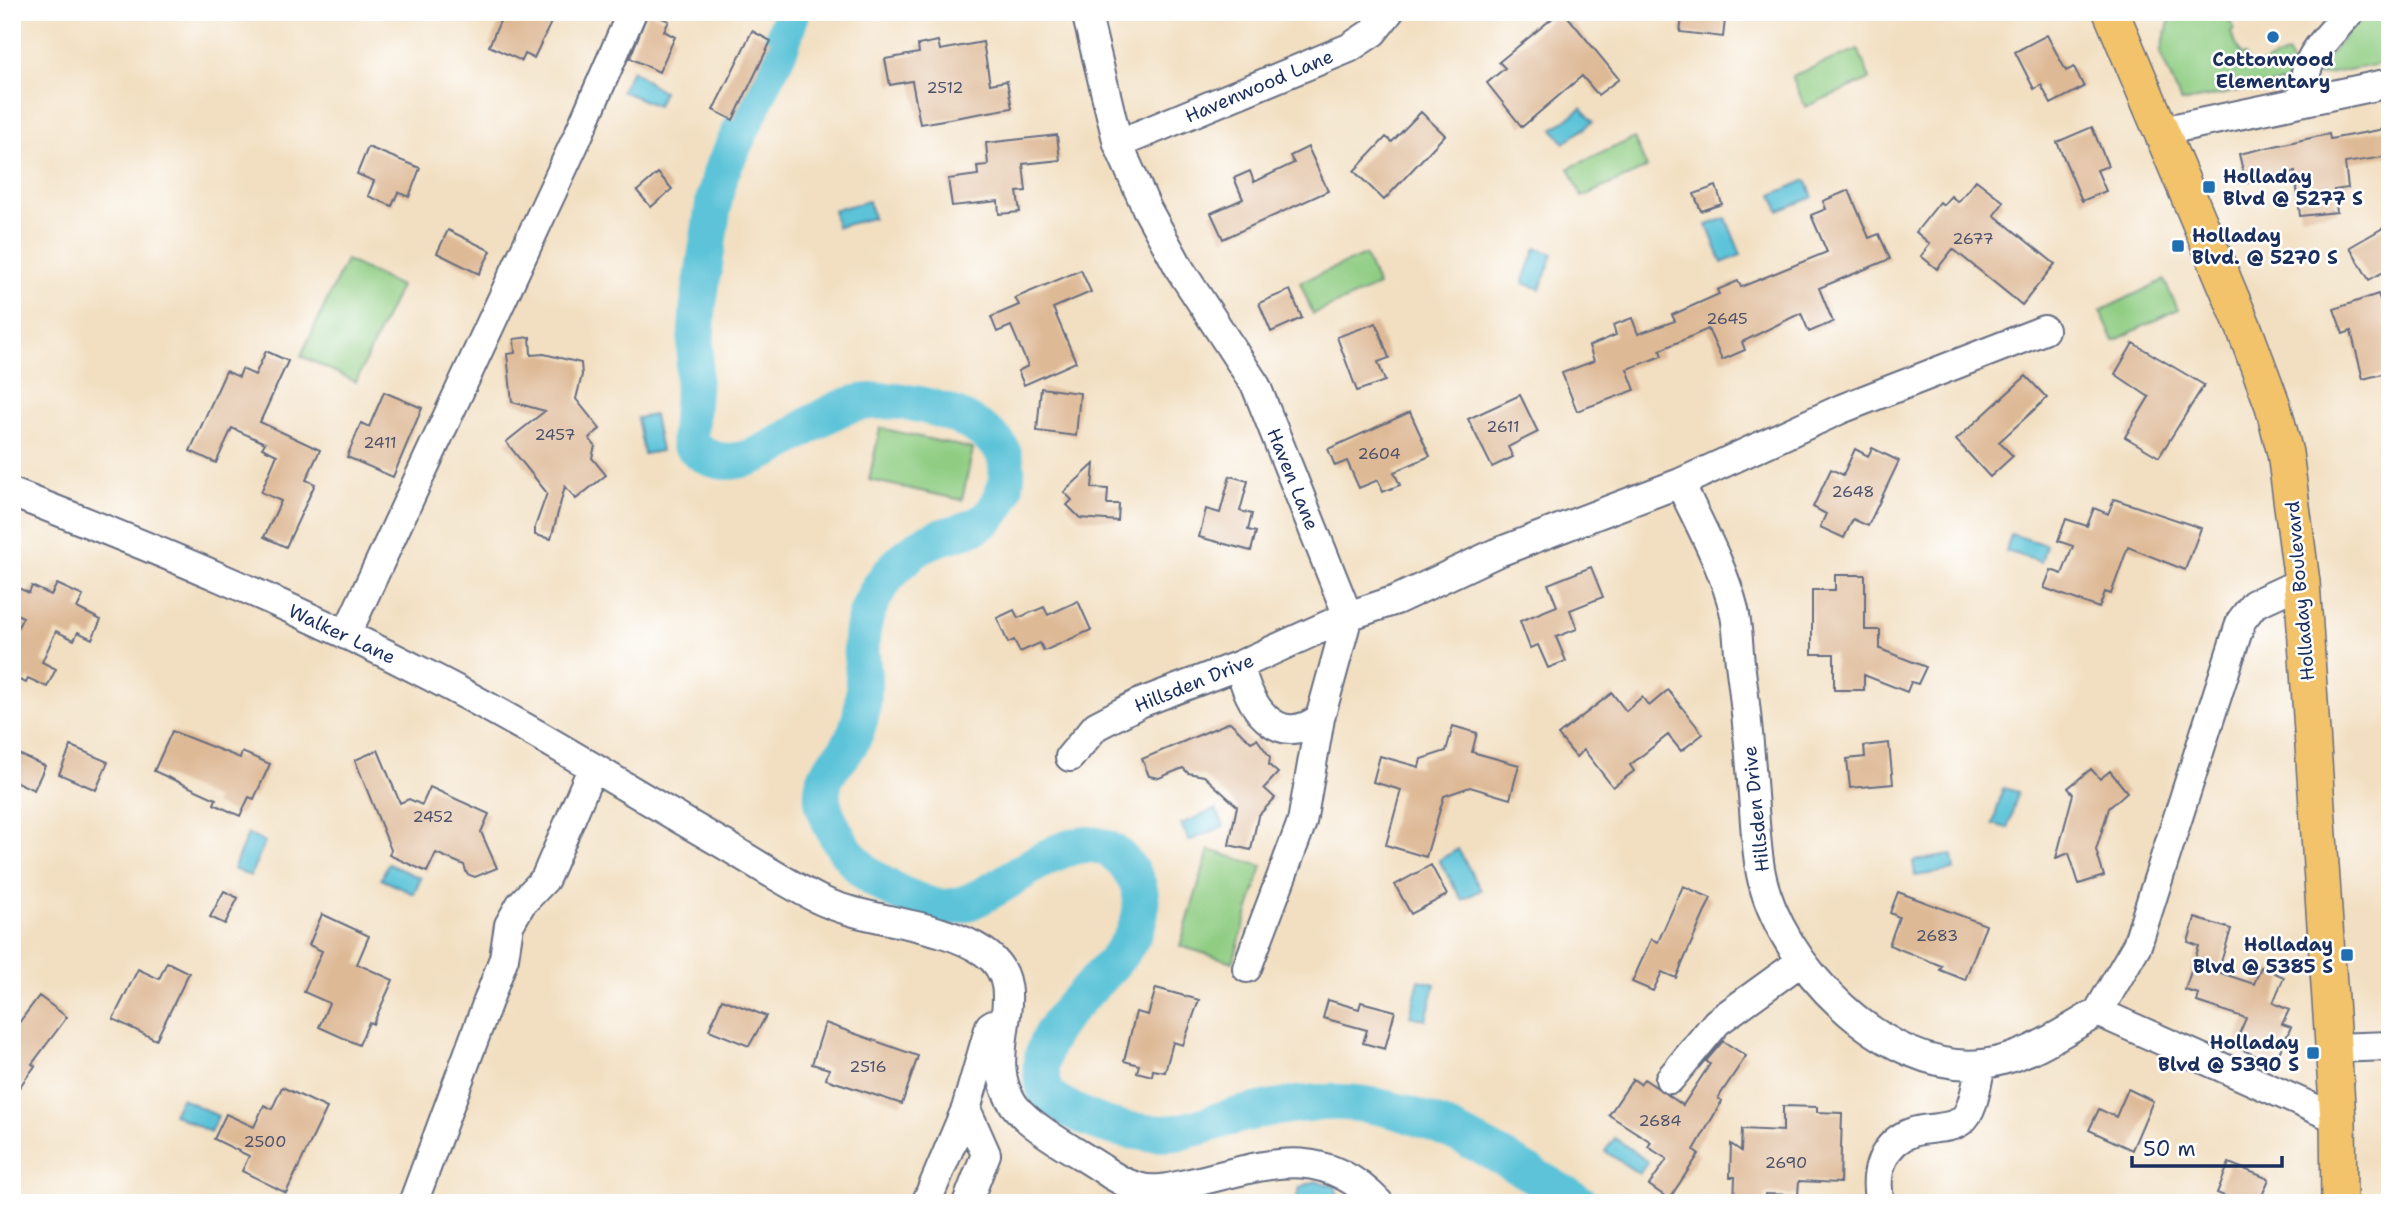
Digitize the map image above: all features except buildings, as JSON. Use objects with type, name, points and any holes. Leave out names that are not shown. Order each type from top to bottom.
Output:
[{"type":"main road","name":"Holladay Boulevard","points":[[2111,12],[2244,328],[2273,406],[2289,478],[2302,582],[2338,1119],[2339,1203]]},
{"type":"street","points":[[346,635],[577,138],[632,12]]},
{"type":"street","name":"Haven Lane","points":[[1086,12],[1118,144],[1147,209],[1181,271],[1256,386],[1348,616]]},
{"type":"street","name":"Havenwood Lane","points":[[1118,144],[1349,48],[1373,32],[1389,12]]},
{"type":"street","points":[[2305,101],[2302,82],[2309,59],[2350,12]]},
{"type":"street","points":[[2162,131],[2390,83]]},
{"type":"street","name":"Hillsden Drive","points":[[1070,757],[1096,726],[1140,703],[1240,665],[1348,616],[1396,600],[1496,554],[1680,483],[1841,409],[2044,330]]},
{"type":"street","name":"Hillsden Drive","points":[[1680,483],[1711,550],[1734,610],[1761,875],[1774,917],[1800,962],[1836,1000],[1869,1028],[1911,1052],[1948,1061],[1981,1064],[2006,1059],[2042,1044],[2098,1012],[2137,946],[2241,621],[2254,604],[2302,582]]},
{"type":"street","name":"Walker Lane","points":[[12,493],[199,566],[431,676],[821,901],[951,938],[984,952],[1002,971],[1010,995],[1005,1017],[1000,1077],[1016,1107],[1116,1178],[1138,1187],[1159,1190],[1264,1165],[1301,1161],[1331,1169],[1362,1185],[1379,1203]]},
{"type":"street","points":[[1247,968],[1302,822],[1320,718],[1348,616]]},
{"type":"street","points":[[1240,665],[1244,688],[1253,706],[1269,720],[1285,728],[1306,729],[1320,718]]},
{"type":"street","points":[[413,1203],[504,958],[509,925],[521,904],[545,879],[592,769]]},
{"type":"street","points":[[1670,1079],[1717,1022],[1800,962]]},
{"type":"street","points":[[2098,1012],[2338,1119]]},
{"type":"street","points":[[926,1203],[966,1109],[990,1026],[1005,1017]]},
{"type":"street","points":[[2333,1048],[2390,1046]]},
{"type":"street","points":[[1880,1203],[1875,1184],[1882,1156],[1912,1132],[1961,1122],[1967,1114],[1981,1064]]},
{"type":"street","points":[[966,1109],[986,1154],[967,1203]]},
{"type":"green space","points":[[2172,12],[2238,12],[2229,17],[2234,29],[2231,33],[2241,55],[2245,55],[2251,69],[2288,53],[2292,65],[2286,82],[2181,102],[2160,53]]},
{"type":"green space","points":[[2364,12],[2373,17],[2376,12],[2390,12],[2390,62],[2317,76],[2318,69]]},
{"type":"green space","points":[[1858,49],[1870,79],[1805,107],[1792,76]]},
{"type":"green space","points":[[1634,138],[1647,168],[1582,197],[1569,168]]},
{"type":"green space","points":[[1365,255],[1378,286],[1313,314],[1300,282]]},
{"type":"green space","points":[[346,260],[400,286],[356,382],[301,356]]},
{"type":"green space","points":[[2164,280],[2178,309],[2114,341],[2100,311]]},
{"type":"green space","points":[[880,428],[973,449],[962,500],[869,480]]},
{"type":"green space","points":[[1209,850],[1262,866],[1233,962],[1180,946]]},
{"type":"water","points":[[632,70],[663,91],[657,106],[621,91]]},
{"type":"water","points":[[1582,108],[1593,122],[1564,143],[1553,129]]},
{"type":"water","points":[[1806,180],[1813,197],[1779,211],[1772,195]]},
{"type":"water","points":[[869,201],[873,218],[837,227],[833,210]]},
{"type":"water","points":[[1726,218],[1741,255],[1722,263],[1707,225]]},
{"type":"water","points":[[1536,248],[1553,254],[1540,289],[1523,283]]},
{"type":"water","points":[[654,415],[661,451],[644,454],[637,418]]},
{"type":"water","points":[[2011,534],[2046,545],[2041,562],[2006,551]]},
{"type":"water","points":[[2003,788],[2018,792],[2008,828],[1993,824]]},
{"type":"water","points":[[1216,809],[1224,826],[1189,841],[1181,824]]},
{"type":"water","points":[[248,834],[265,842],[250,876],[233,869]]},
{"type":"water","points":[[1458,849],[1481,890],[1462,900],[1439,860]]},
{"type":"water","points":[[1952,855],[1954,870],[1915,876],[1913,861]]},
{"type":"water","points":[[388,864],[421,878],[414,894],[381,879]]},
{"type":"water","points":[[1419,980],[1435,984],[1426,1020],[1410,1016]]},
{"type":"water","points":[[181,1098],[218,1116],[210,1132],[173,1114]]},
{"type":"water","points":[[1615,1138],[1648,1162],[1639,1174],[1605,1151]]},
{"type":"water","points":[[1316,1181],[1335,1186],[1341,1203],[1295,1203],[1300,1187]]},
{"type":"waterway","points":[[792,12],[781,46],[721,172],[714,201],[698,308],[689,442],[708,457],[728,461],[749,458],[834,411],[854,404],[890,401],[929,407],[965,420],[995,441],[1006,460],[1007,472],[1002,496],[990,516],[967,530],[928,542],[907,556],[884,581],[868,610],[861,643],[864,683],[860,718],[852,740],[827,774],[823,790],[827,815],[846,851],[868,874],[895,891],[929,905],[952,907],[977,899],[1053,854],[1078,846],[1101,847],[1123,861],[1139,888],[1140,917],[1130,939],[1115,960],[1060,1022],[1047,1043],[1041,1067],[1046,1095],[1075,1112],[1121,1129],[1170,1133],[1246,1113],[1292,1105],[1338,1102],[1383,1108],[1442,1127],[1580,1203]]},
{"type":"place","name":"Cottonwood Elementary","points":[[2273,37]]},
{"type":"place","name":"Holladay Blvd @ 5277 S","points":[[2209,187]]},
{"type":"place","name":"Holladay Blvd. @ 5270 S","points":[[2178,246]]},
{"type":"place","name":"Holladay Blvd @ 5385 S","points":[[2347,955]]},
{"type":"place","name":"Holladay Blvd @ 5390 S","points":[[2313,1053]]}]
